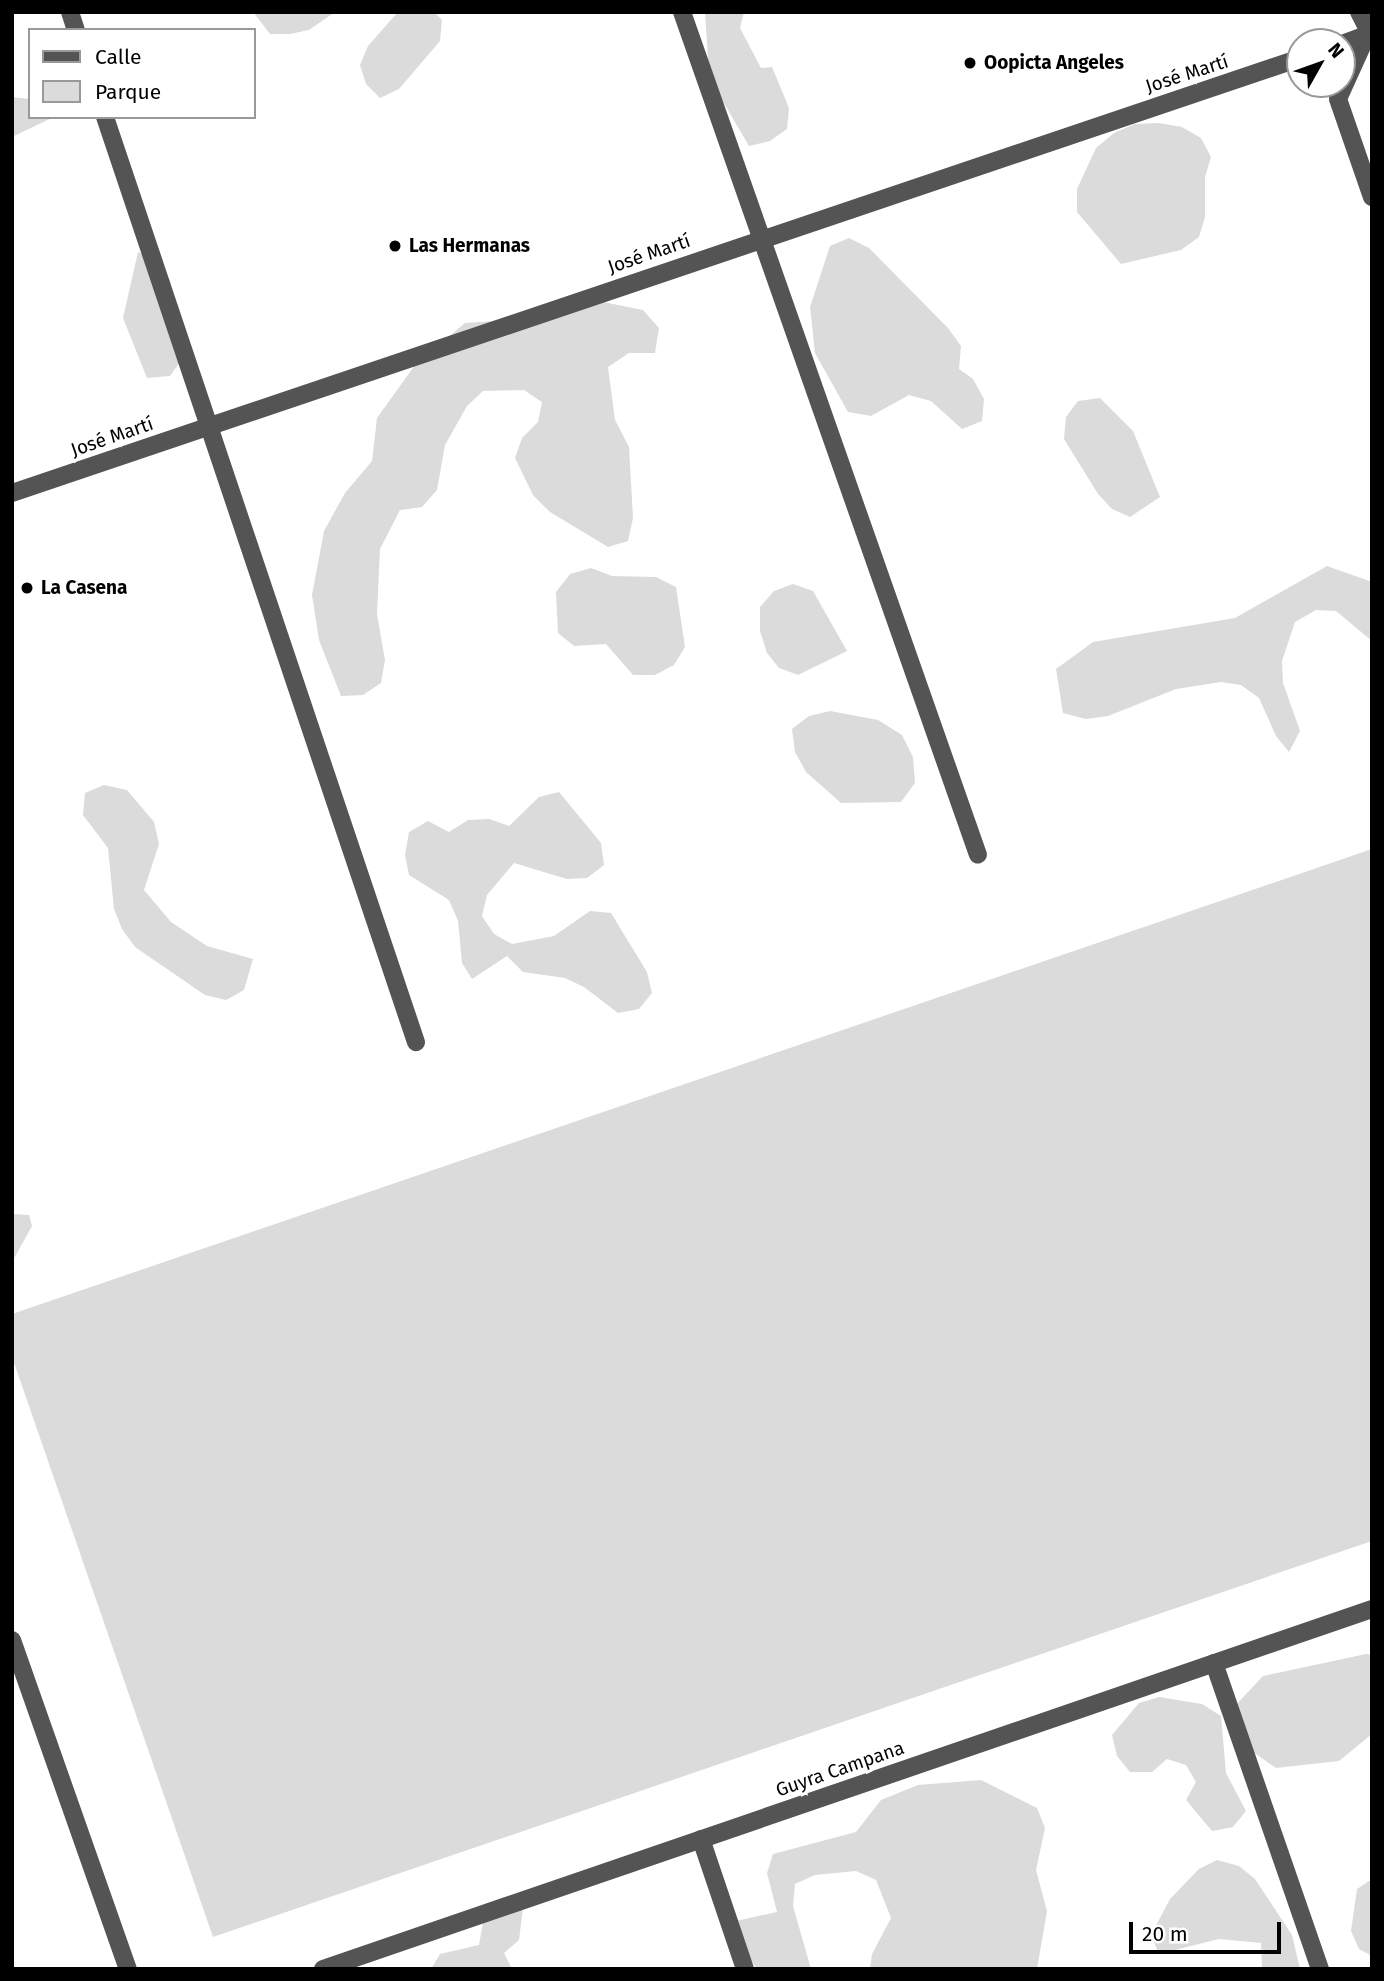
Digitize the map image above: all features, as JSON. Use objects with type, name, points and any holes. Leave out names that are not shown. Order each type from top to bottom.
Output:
[{"type":"street","points":[[682,12],[978,855]]},
{"type":"street","points":[[1359,12],[1370,35],[1338,99],[1372,197]]},
{"type":"street","name":"José Martí","points":[[12,493],[1286,63]]},
{"type":"street","points":[[106,119],[416,1042]]},
{"type":"street","name":"Guyra Campana","points":[[323,1969],[1372,1609]]},
{"type":"street","points":[[12,1640],[128,1969]]},
{"type":"street","points":[[1214,1663],[1320,1969]]},
{"type":"street","points":[[701,1839],[745,1969]]},
{"type":"green space","points":[[253,12],[335,12],[309,30],[270,34]]},
{"type":"green space","points":[[398,12],[434,12],[442,20],[440,41],[399,89],[380,98],[366,84],[360,65],[368,46]]},
{"type":"green space","points":[[705,12],[744,12],[740,28],[761,68],[772,67],[789,108],[787,129],[770,141],[749,146],[718,93],[709,73]]},
{"type":"green space","points":[[12,97],[28,99],[28,119],[50,119],[12,137]]},
{"type":"green space","points":[[1159,123],[1182,127],[1201,138],[1211,157],[1205,177],[1205,217],[1199,237],[1181,250],[1121,264],[1077,212],[1077,189],[1096,148],[1114,133],[1135,124]]},
{"type":"green space","points":[[849,238],[869,248],[948,328],[961,346],[959,369],[973,379],[984,399],[982,421],[962,429],[931,401],[909,395],[871,416],[848,412],[815,353],[810,307],[830,246]]},
{"type":"green space","points":[[138,252],[157,260],[170,280],[182,359],[170,376],[147,378],[123,318]]},
{"type":"green space","points":[[598,301],[643,310],[659,328],[655,353],[629,353],[608,367],[615,420],[629,447],[633,518],[628,541],[608,547],[550,512],[533,495],[515,458],[522,438],[538,422],[542,402],[524,390],[483,391],[467,406],[445,445],[437,490],[422,507],[400,510],[380,549],[377,614],[385,660],[381,683],[363,695],[341,696],[319,640],[312,595],[324,531],[345,493],[372,461],[377,418],[415,365],[465,323],[509,320]]},
{"type":"green space","points":[[1100,398],[1133,431],[1160,497],[1130,517],[1112,509],[1098,494],[1064,439],[1066,417],[1078,401]]},
{"type":"green space","points":[[1327,566],[1372,582],[1372,641],[1336,611],[1316,610],[1295,622],[1282,661],[1283,683],[1300,731],[1289,752],[1276,736],[1259,698],[1241,685],[1221,682],[1176,689],[1108,716],[1086,719],[1063,713],[1056,669],[1093,642],[1235,618]]},
{"type":"green space","points":[[591,568],[612,576],[656,577],[676,587],[685,647],[674,665],[655,675],[633,675],[606,644],[574,646],[558,633],[556,592],[570,574]]},
{"type":"green space","points":[[793,584],[813,591],[847,651],[798,675],[779,668],[767,653],[760,631],[760,607],[774,591]]},
{"type":"green space","points":[[830,711],[878,720],[902,735],[913,757],[915,783],[901,802],[841,803],[806,772],[795,752],[792,729],[809,716]]},
{"type":"green space","points":[[104,785],[127,790],[154,822],[159,844],[144,890],[171,922],[207,946],[253,959],[244,990],[226,1000],[205,995],[135,947],[122,929],[114,909],[108,848],[83,815],[85,793]]},
{"type":"green space","points":[[559,792],[601,843],[604,865],[587,878],[567,879],[514,863],[487,895],[482,916],[494,934],[512,944],[554,936],[590,911],[611,913],[647,972],[652,993],[639,1009],[618,1013],[584,987],[565,978],[523,972],[507,956],[472,979],[462,963],[458,921],[449,900],[409,875],[405,855],[409,832],[428,821],[449,832],[468,820],[489,819],[509,826],[539,797]]},
{"type":"green space","points":[[1372,849],[1372,1541],[213,1937],[12,1357],[12,1314]]},
{"type":"green space","points":[[12,1214],[29,1215],[32,1226],[12,1262]]},
{"type":"green space","points":[[1366,1654],[1372,1655],[1372,1734],[1339,1761],[1276,1768],[1243,1745],[1234,1707],[1263,1676]]},
{"type":"green space","points":[[1159,1697],[1202,1704],[1221,1716],[1226,1773],[1246,1811],[1233,1827],[1212,1831],[1186,1800],[1196,1782],[1186,1765],[1167,1759],[1152,1772],[1130,1772],[1117,1756],[1112,1735],[1139,1703]]},
{"type":"green space","points":[[981,1780],[1037,1808],[1045,1828],[1036,1870],[1047,1911],[1037,1969],[870,1969],[872,1954],[891,1918],[876,1880],[856,1871],[815,1875],[795,1884],[793,1906],[811,1969],[757,1969],[737,1940],[736,1921],[777,1912],[767,1873],[773,1854],[856,1832],[881,1800],[918,1785]]},
{"type":"green space","points":[[1217,1860],[1239,1866],[1255,1879],[1292,1935],[1300,1969],[1262,1969],[1261,1943],[1219,1939],[1159,1954],[1151,1935],[1170,1899],[1199,1869]]},
{"type":"green space","points":[[1372,1879],[1372,1956],[1359,1949],[1351,1931],[1357,1889]]},
{"type":"green space","points":[[504,1897],[523,1908],[519,1940],[504,1953],[512,1969],[431,1969],[440,1954],[479,1945],[486,1905]]},
{"type":"place","name":"Oopicta Angeles","points":[[970,63]]},
{"type":"place","name":"Las Hermanas","points":[[395,246]]},
{"type":"place","name":"La Casena","points":[[27,588]]}]
